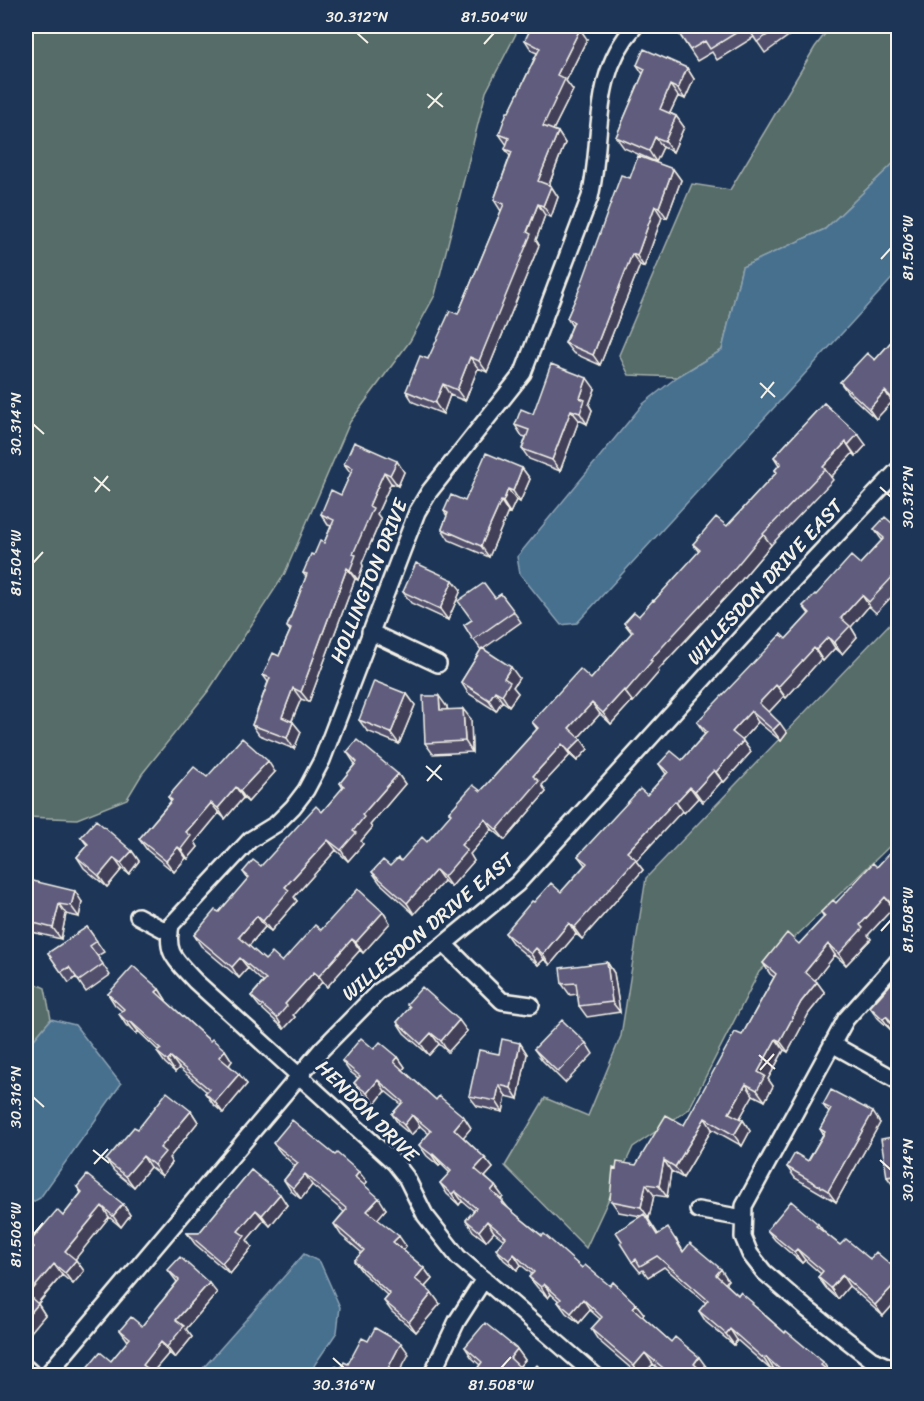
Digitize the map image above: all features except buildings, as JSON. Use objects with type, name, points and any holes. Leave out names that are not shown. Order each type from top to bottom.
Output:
[{"type":"street","name":"HOLLINGTON DRIVE","points":[[171,929],[250,840],[276,824],[306,790],[322,760],[417,512],[429,492],[523,373],[590,197],[605,80],[612,60],[635,26]]},
{"type":"street","name":"WILLESDON DRIVE EAST","points":[[46,1376],[299,1074],[378,992],[444,944],[517,884],[780,595],[898,470]]},
{"type":"street","points":[[370,632],[438,664]]},
{"type":"street","points":[[138,916],[171,929]]},
{"type":"street","name":"HENDON DRIVE","points":[[171,929],[168,940],[172,955],[195,981],[395,1163],[406,1177],[425,1215],[458,1257],[596,1376]]},
{"type":"street","points":[[444,944],[502,1001],[531,1005]]},
{"type":"street","points":[[889,1367],[871,1359],[764,1272],[750,1254],[743,1237],[743,1218],[744,1206],[852,1010],[898,961]]},
{"type":"street","points":[[832,1044],[898,1081]]},
{"type":"street","points":[[698,1210],[743,1218]]},
{"type":"street","points":[[431,1376],[457,1321],[484,1279]]},
{"type":"street","points":[[26,1368],[35,1376]]},
{"type":"green space","points":[[26,26],[520,26],[486,92],[435,295],[410,341],[350,422],[284,575],[209,690],[142,774],[127,799],[77,819],[26,817]]},
{"type":"green space","points":[[831,26],[898,26],[898,159],[825,229],[742,267],[722,350],[677,377],[629,375],[619,355],[692,184],[730,190],[815,47]]},
{"type":"green space","points":[[898,615],[898,838],[759,972],[689,1109],[633,1147],[586,1248],[505,1166],[545,1098],[588,1116],[621,1036],[646,878]]},
{"type":"green space","points":[[26,979],[45,988],[51,1019],[26,1049]]},
{"type":"water","points":[[898,159],[898,272],[577,623],[561,625],[520,574],[517,557],[643,404],[677,377],[722,350],[742,267],[825,229]]},
{"type":"water","points":[[51,1019],[75,1025],[121,1084],[40,1198],[26,1206],[26,1049]]},
{"type":"water","points":[[304,1254],[320,1262],[340,1307],[337,1332],[310,1375],[197,1375]]}]
